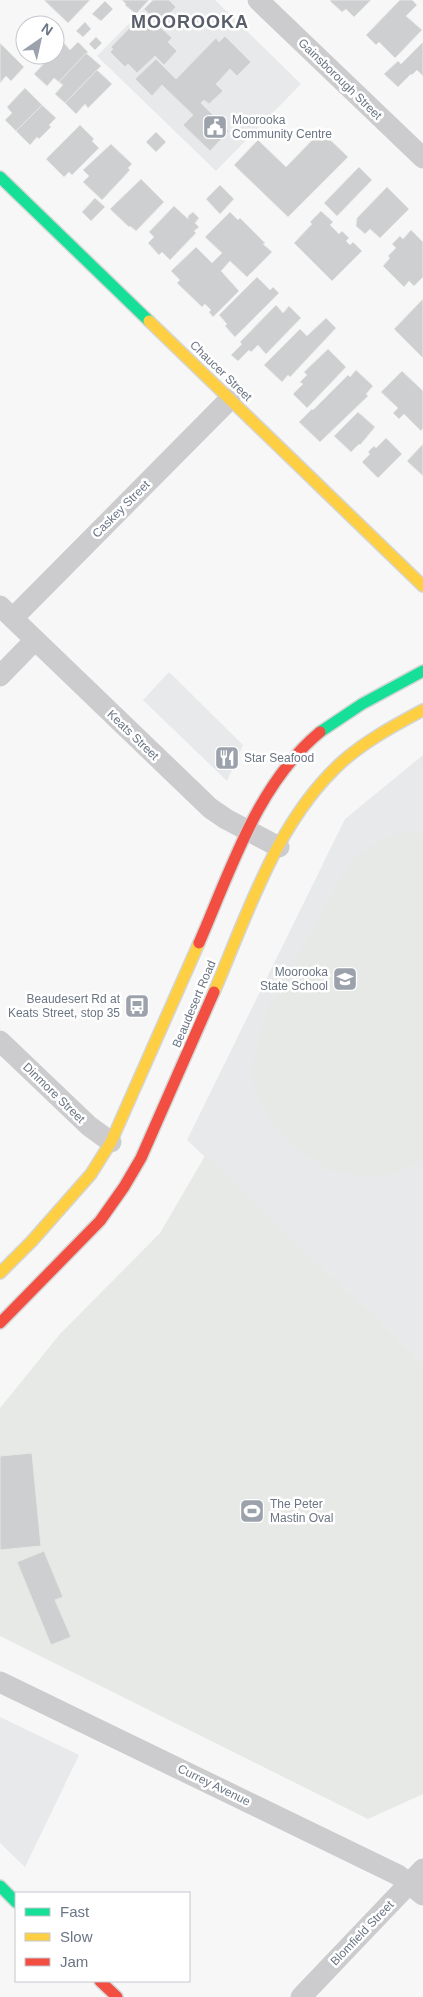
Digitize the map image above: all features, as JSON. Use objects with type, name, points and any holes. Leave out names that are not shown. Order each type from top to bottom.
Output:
[{"type":"main road","name":"Chaucer Street","points":[[0,177],[423,586]]},
{"type":"main road","name":"Beaudesert Road","points":[[0,1273],[32,1241],[90,1174],[111,1142],[248,830],[283,771],[305,746],[335,721],[423,671]]},
{"type":"main road","name":"Beaudesert Road","points":[[0,1323],[100,1221],[142,1158],[261,883],[299,813],[342,762],[367,743],[423,710]]},
{"type":"main road","points":[[0,1886],[15,1901]]},
{"type":"main road","points":[[101,1982],[117,1997]]},
{"type":"street","name":"Gainsborough Street","points":[[258,0],[422,155]]},
{"type":"street","name":"Caskey Street","points":[[6,612],[230,399]]},
{"type":"street","name":"Keats Street","points":[[6,612],[190,790],[219,814],[279,847]]},
{"type":"street","points":[[0,676],[35,640]]},
{"type":"street","name":"Dinmore Street","points":[[0,1041],[89,1126],[111,1142]]},
{"type":"street","name":"Currey Avenue","points":[[0,1682],[390,1871],[418,1882]]},
{"type":"street","name":"Blomfield Street","points":[[301,1997],[418,1882]]},
{"type":"shaded area","name":"Moorooka Community Centre","points":[[152,0],[215,0],[301,84],[216,171],[97,56]]},
{"type":"shaded area","points":[[169,672],[243,745],[227,781],[143,700]]},
{"type":"shaded area","name":"Moorooka State School","points":[[423,755],[423,1363],[187,1140],[345,819]]},
{"type":"shaded area","points":[[405,831],[423,835],[423,1160],[384,1178],[331,1171],[290,1144],[265,1112],[251,1074],[266,1012],[351,861],[378,841]]},
{"type":"shaded area","name":"The Peter Mastin Oval","points":[[205,1156],[423,1363],[423,1794],[368,1819],[0,1636],[0,1408],[60,1334],[160,1233]]},
{"type":"shaded area","points":[[0,1717],[79,1755],[25,1867],[0,1843]]},
{"type":"building","points":[[44,0],[90,0],[68,23],[65,20],[65,15],[60,15]]},
{"type":"building","points":[[122,0],[149,0],[136,14]]},
{"type":"building","points":[[153,0],[169,0],[176,7],[160,24],[144,9]]},
{"type":"building","points":[[331,0],[371,0],[354,17],[346,9],[342,12]]},
{"type":"building","points":[[400,0],[412,0],[417,5],[406,16],[422,30],[395,58],[379,42],[376,45],[366,35]]},
{"type":"building","points":[[105,1],[113,9],[101,21],[92,14]]},
{"type":"building","points":[[141,16],[155,30],[159,26],[172,38],[168,42],[177,51],[164,65],[155,56],[137,73],[128,64],[125,67],[110,52],[113,49],[111,47]]},
{"type":"building","points":[[85,22],[91,29],[83,37],[76,31]]},
{"type":"building","points":[[225,36],[251,62],[237,76],[230,69],[216,84],[223,91],[209,104],[204,100],[201,103],[229,131],[210,151],[183,125],[193,115],[162,85],[152,96],[135,79],[156,59],[176,79],[216,38],[219,42]]},
{"type":"building","points":[[96,37],[102,43],[95,50],[89,44]]},
{"type":"building","points":[[78,42],[88,52],[59,82],[54,78],[47,86],[34,74],[43,65],[65,65],[65,44],[70,50]]},
{"type":"building","points":[[423,42],[423,76],[417,70],[398,87],[384,74],[398,61],[401,64]]},
{"type":"building","points":[[0,43],[15,58],[15,65],[22,65],[24,67],[11,81],[6,76],[0,83]]},
{"type":"building","points":[[86,53],[101,66],[65,103],[55,94],[63,85],[59,82]]},
{"type":"building","points":[[97,70],[112,84],[88,108],[85,104],[76,114],[65,103]]},
{"type":"building","points":[[25,88],[42,105],[16,131],[5,120],[12,113],[7,107]]},
{"type":"building","points":[[42,105],[56,118],[49,125],[51,127],[39,139],[37,137],[30,145],[16,131]]},
{"type":"building","points":[[80,125],[94,139],[92,141],[99,148],[72,175],[69,172],[64,177],[46,159]]},
{"type":"building","points":[[321,131],[348,157],[288,217],[234,165],[258,140],[286,167]]},
{"type":"building","points":[[156,132],[166,142],[156,152],[146,142]]},
{"type":"building","points":[[111,144],[132,164],[128,168],[130,170],[102,200],[83,182],[89,176],[83,170]]},
{"type":"building","points":[[359,167],[372,180],[337,216],[324,203]]},
{"type":"building","points":[[141,179],[164,202],[136,231],[110,209]]},
{"type":"building","points":[[220,185],[234,199],[220,214],[206,199]]},
{"type":"building","points":[[387,187],[409,209],[380,238],[370,229],[365,234],[356,226],[357,218]]},
{"type":"building","points":[[95,198],[105,207],[91,221],[82,212]]},
{"type":"building","points":[[174,206],[188,219],[188,216],[193,212],[199,218],[195,223],[199,227],[194,231],[196,233],[170,260],[162,252],[159,255],[148,243],[154,237],[149,232]]},
{"type":"building","points":[[321,211],[333,222],[330,225],[339,234],[342,231],[349,238],[346,241],[350,245],[353,242],[362,251],[332,281],[294,243],[312,224],[310,222]]},
{"type":"building","points":[[230,212],[238,220],[240,218],[272,252],[247,277],[230,261],[221,271],[239,291],[213,317],[209,312],[211,310],[205,304],[202,307],[177,283],[180,280],[171,271],[196,247],[212,263],[222,253],[205,237]]},
{"type":"building","points":[[411,230],[423,242],[423,277],[414,286],[409,281],[404,287],[383,266],[390,258],[388,256],[396,248],[392,244],[400,236],[403,239]]},
{"type":"building","points":[[257,277],[270,290],[273,287],[279,293],[235,337],[225,326],[227,324],[219,315]]},
{"type":"building","points":[[423,299],[423,358],[394,329]]},
{"type":"building","points":[[276,305],[283,313],[289,306],[301,318],[266,354],[258,345],[251,352],[249,350],[238,361],[231,355],[242,344],[240,342]]},
{"type":"building","points":[[326,318],[336,328],[290,377],[288,375],[282,382],[264,365],[300,329],[307,336]]},
{"type":"building","points":[[328,349],[346,367],[307,408],[293,394],[303,384],[300,382],[307,375],[304,372]]},
{"type":"building","points":[[356,370],[373,386],[366,394],[368,396],[320,442],[299,422],[348,375],[350,377]]},
{"type":"building","points":[[402,371],[423,391],[423,428],[421,431],[404,414],[399,419],[393,413],[398,408],[381,392]]},
{"type":"building","points":[[358,412],[375,427],[360,445],[351,452],[334,436]]},
{"type":"building","points":[[386,438],[402,454],[378,478],[362,462],[370,454],[368,452],[374,446],[376,448]]},
{"type":"building","points":[[423,444],[423,476],[407,461]]},
{"type":"building","points":[[32,1453],[41,1546],[0,1550],[0,1456]]},
{"type":"building","points":[[44,1551],[63,1597],[55,1600],[71,1637],[51,1645],[17,1562]]},
{"type":"traffic: fast","points":[[0,177],[149,321]]},
{"type":"traffic: fast","points":[[320,732],[362,704],[423,671]]},
{"type":"traffic: fast","points":[[0,1886],[15,1901]]},
{"type":"traffic: slow","points":[[149,321],[423,586]]},
{"type":"traffic: slow","points":[[214,992],[266,869],[300,811],[320,785],[352,753],[382,733],[423,710]]},
{"type":"traffic: slow","points":[[0,1273],[32,1241],[91,1174],[111,1142],[199,943]]},
{"type":"traffic: jam","points":[[199,943],[235,858],[262,802],[298,753],[320,732]]},
{"type":"traffic: jam","points":[[0,1323],[100,1221],[124,1187],[141,1158],[214,992]]},
{"type":"traffic: jam","points":[[101,1982],[117,1997]]},
{"type":"place","name":"Moorooka Community Centre","points":[[215,127]]},
{"type":"place","name":"Star Seafood","points":[[227,758]]},
{"type":"place","name":"Moorooka State School","points":[[345,979]]},
{"type":"place","name":"Beaudesert Rd at Keats Street, stop 35","points":[[137,1006]]},
{"type":"place","name":"The Peter Mastin Oval","points":[[252,1511]]},
{"type":"district","name":"MOOROOKA","points":[[190,22]]}]
